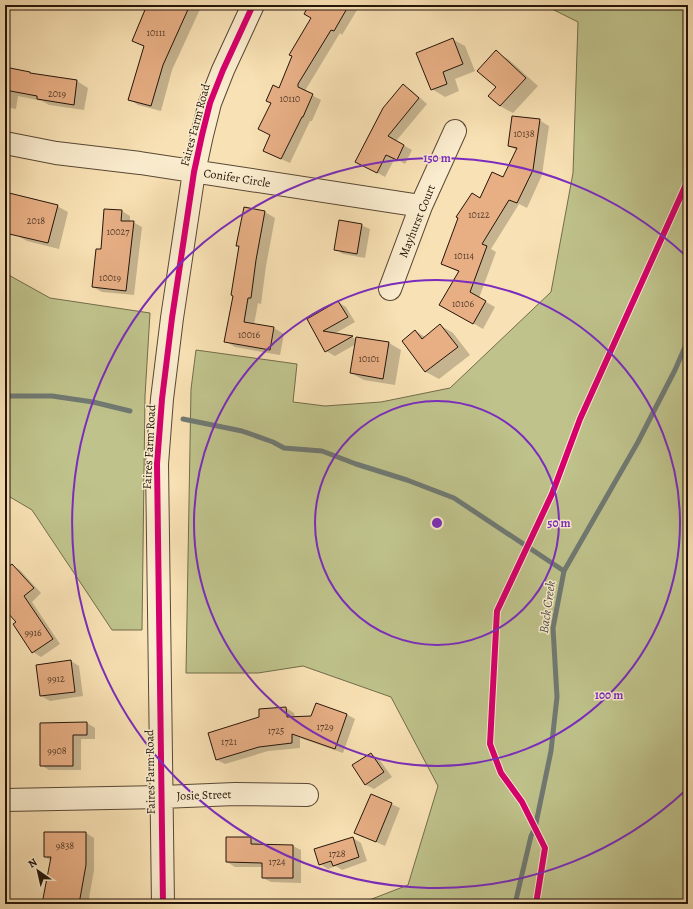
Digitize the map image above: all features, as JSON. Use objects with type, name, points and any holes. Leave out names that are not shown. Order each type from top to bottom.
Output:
[{"type":"street","name":"Faires Farm Road","points":[[163,904],[157,464],[162,399],[172,318],[194,172],[210,103],[223,70],[253,5]]},
{"type":"street","name":"Mayhurst Court","points":[[390,289],[421,206],[456,132]]},
{"type":"street","name":"Conifer Circle","points":[[5,143],[56,153],[140,163],[421,206]]},
{"type":"street","name":"Josie Street","points":[[5,800],[235,794],[307,796]]},
{"type":"green space","points":[[544,5],[688,5],[688,904],[359,904],[408,885],[438,786],[391,697],[303,666],[258,673],[186,673],[191,389],[196,350],[297,364],[293,402],[325,406],[381,402],[450,388],[551,292],[573,173],[578,22]]},
{"type":"green space","points":[[5,273],[50,298],[150,313],[145,396],[142,630],[112,630],[32,510],[5,494]]},
{"type":"building","points":[[147,5],[190,5],[163,65],[151,106],[128,100],[144,46],[132,41]]},
{"type":"building","points":[[309,5],[349,5],[334,31],[331,30],[298,84],[298,87],[313,94],[281,159],[263,151],[270,135],[258,129],[271,103],[266,101],[273,85],[279,88],[292,56],[289,55],[311,18],[304,14]]},
{"type":"building","points":[[453,38],[463,64],[443,72],[447,84],[431,90],[416,53]]},
{"type":"building","points":[[496,50],[526,78],[500,106],[488,96],[496,87],[477,71]]},
{"type":"building","points":[[5,67],[30,73],[77,80],[74,105],[37,99],[37,96],[5,90]]},
{"type":"building","points":[[403,84],[419,98],[388,136],[404,145],[397,160],[386,155],[377,173],[355,162],[383,108]]},
{"type":"building","points":[[512,116],[540,119],[533,170],[517,203],[509,200],[482,244],[487,246],[470,292],[486,301],[473,324],[439,305],[459,271],[441,264],[458,218],[456,217],[472,193],[480,198],[492,172],[503,177],[517,148],[508,146]]},
{"type":"building","points":[[5,192],[58,205],[48,243],[5,233]]},
{"type":"building","points":[[244,207],[265,211],[251,298],[248,298],[244,322],[274,327],[270,350],[224,342],[233,296],[231,295],[239,246],[236,246]]},
{"type":"building","points":[[104,209],[122,210],[121,221],[134,221],[126,291],[92,287],[96,249],[101,249]]},
{"type":"building","points":[[339,220],[362,224],[357,254],[334,250]]},
{"type":"building","points":[[338,301],[348,317],[323,331],[353,336],[325,352],[307,319]]},
{"type":"building","points":[[440,324],[458,347],[425,372],[402,341],[415,330],[422,339]]},
{"type":"building","points":[[356,337],[389,342],[383,379],[350,373]]},
{"type":"building","points":[[12,564],[34,588],[24,596],[53,639],[32,653],[13,624],[16,622],[5,610],[5,570]]},
{"type":"building","points":[[71,660],[75,692],[40,696],[36,665]]},
{"type":"building","points":[[316,703],[347,714],[335,749],[292,734],[292,743],[259,747],[216,760],[208,733],[259,717],[259,709],[286,707],[287,717],[311,716]]},
{"type":"building","points":[[87,722],[87,735],[73,735],[73,766],[40,766],[40,723]]},
{"type":"building","points":[[371,753],[384,772],[365,785],[352,765]]},
{"type":"building","points":[[371,794],[392,803],[376,842],[354,833]]},
{"type":"building","points":[[44,832],[86,832],[86,865],[79,904],[42,904],[51,857],[44,857]]},
{"type":"building","points":[[226,837],[251,837],[251,844],[293,845],[293,878],[262,878],[262,863],[226,862]]},
{"type":"building","points":[[353,837],[359,857],[333,866],[331,861],[319,865],[314,849]]},
{"type":"waterway","name":"Back Creek","points":[[515,904],[531,836],[535,828],[551,751],[557,697],[553,628],[564,571],[638,442],[675,370],[688,340]]},
{"type":"waterway","points":[[5,396],[52,396],[93,402],[130,411]]},
{"type":"waterway","points":[[183,419],[242,431],[273,442],[284,448],[322,451],[454,498],[564,571]]},
{"type":"cycle path","points":[[163,904],[157,464],[162,399],[172,318],[194,172],[202,135],[210,103],[223,70],[253,5]]},
{"type":"cycle path","points":[[536,904],[545,848],[522,802],[501,773],[490,744],[497,611],[552,494],[580,419],[688,180]]}]
